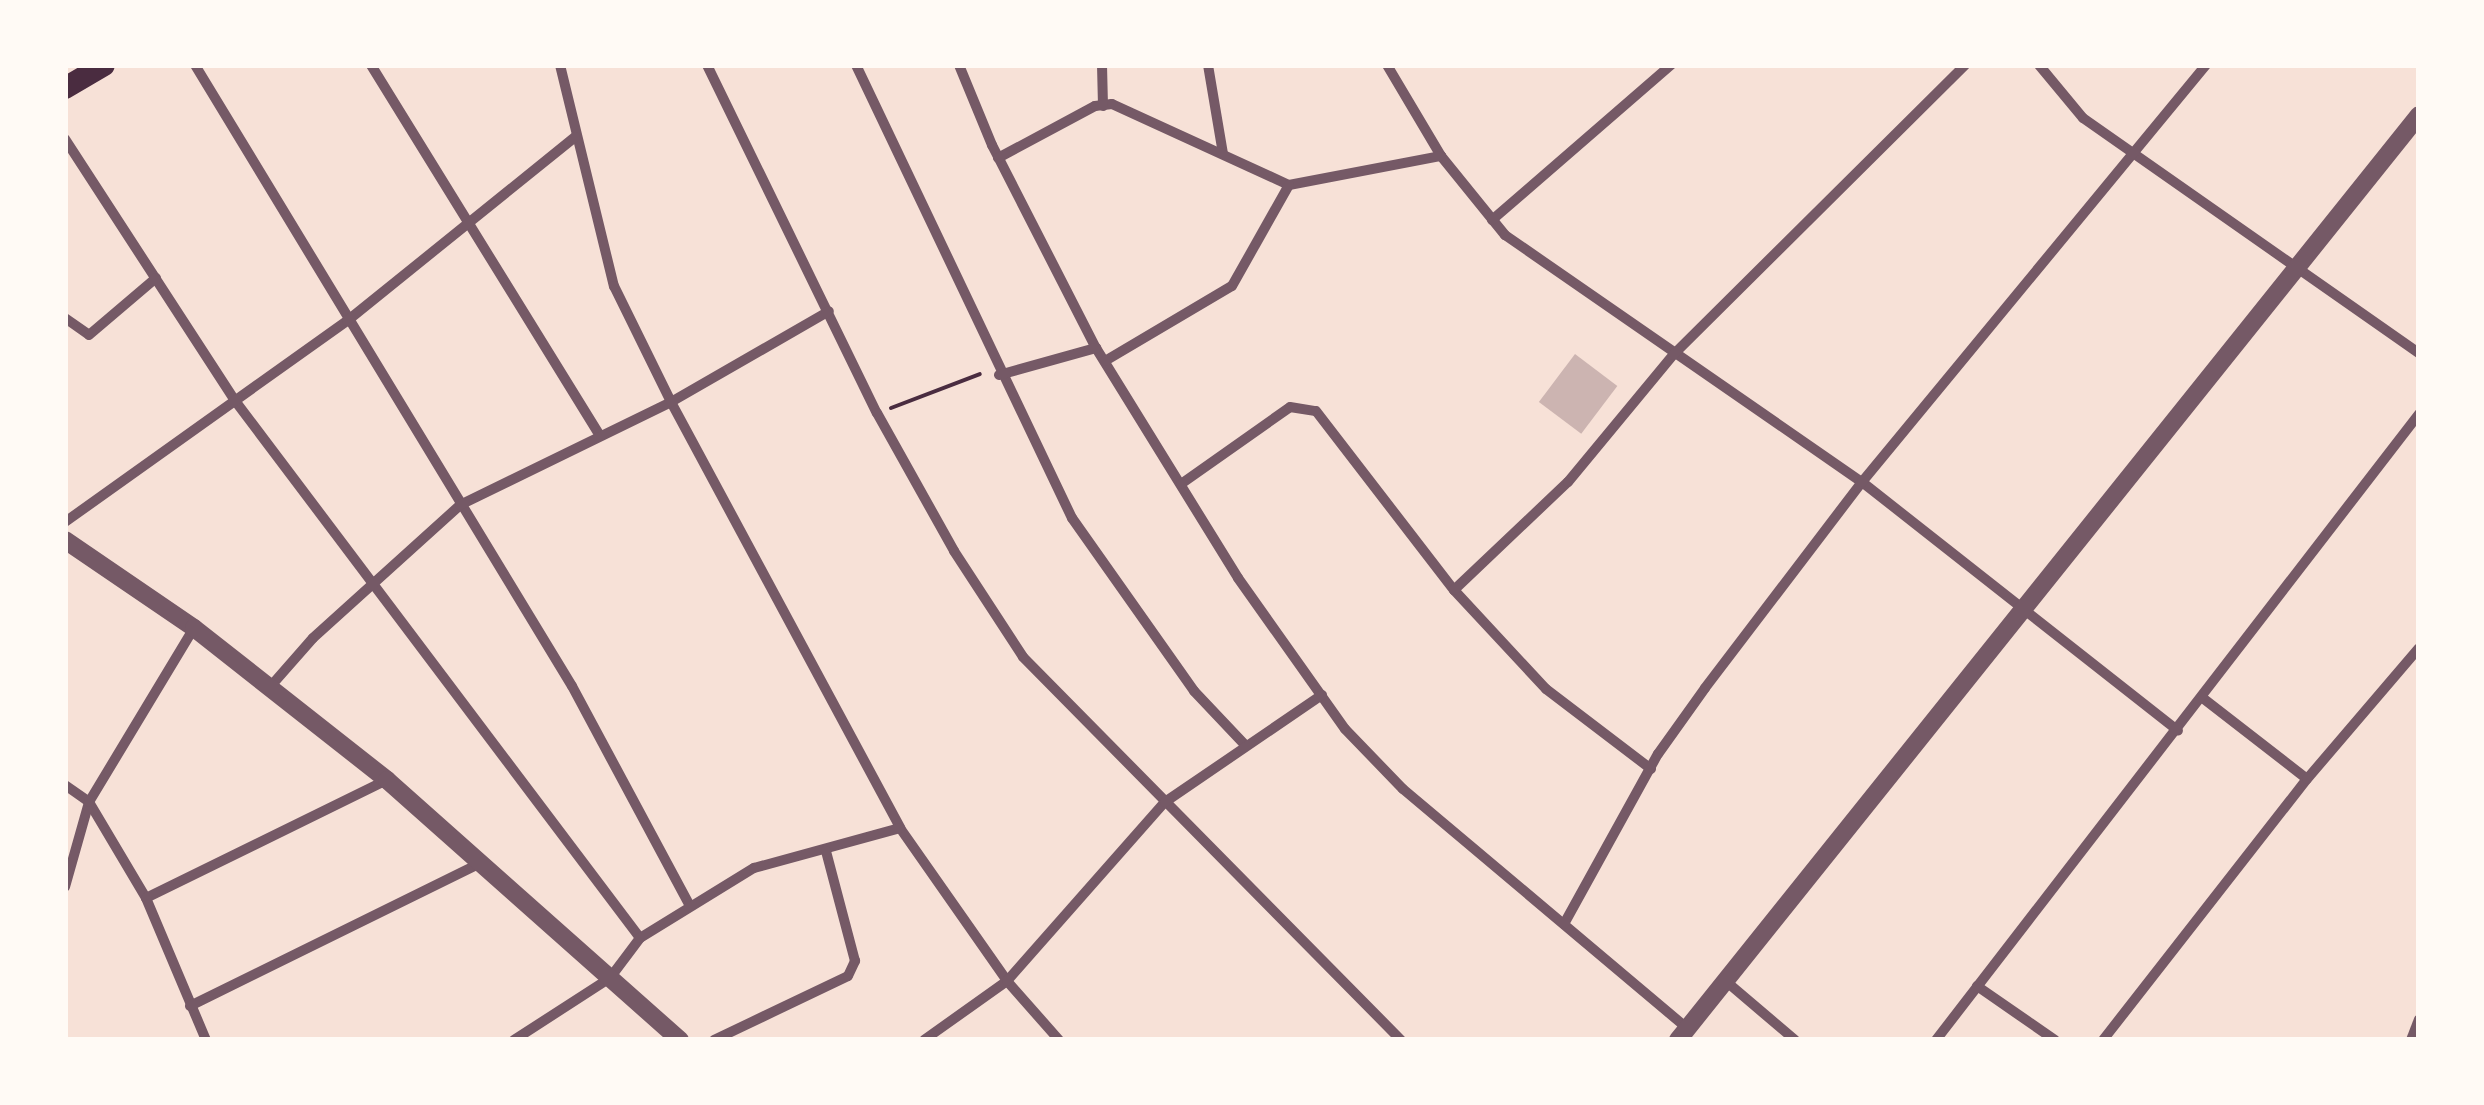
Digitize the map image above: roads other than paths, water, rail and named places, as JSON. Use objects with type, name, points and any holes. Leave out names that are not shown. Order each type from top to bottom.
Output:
[{"type":"main road","points":[[65,88],[104,65]]},
{"type":"street","points":[[195,65],[572,686],[689,904]]},
{"type":"street","points":[[371,65],[599,434]]},
{"type":"street","points":[[560,65],[614,286],[671,402],[900,828],[1007,981],[1059,1040]]},
{"type":"street","points":[[707,65],[877,413],[954,552],[1024,657],[1401,1040]]},
{"type":"street","points":[[856,65],[999,375],[1072,518],[1194,691],[1245,745]]},
{"type":"street","points":[[959,65],[998,158],[1096,348],[1238,578],[1322,695],[1403,789],[1564,924],[1683,1035],[2026,612],[2419,116]]},
{"type":"street","points":[[1102,65],[1103,106]]},
{"type":"street","points":[[1208,65],[1222,154]]},
{"type":"street","points":[[1387,65],[1441,156],[1492,220],[1568,284],[1862,482],[2178,731]]},
{"type":"street","points":[[1492,220],[1671,65]]},
{"type":"street","points":[[1454,590],[1568,482],[1673,355],[1965,65]]},
{"type":"street","points":[[2039,65],[2084,118],[2131,154],[2419,353]]},
{"type":"street","points":[[1564,924],[1650,768],[1862,482],[2206,65]]},
{"type":"street","points":[[998,158],[1103,106],[1289,185],[1441,156]]},
{"type":"street","points":[[65,522],[236,402],[470,228],[575,137]]},
{"type":"street","points":[[65,139],[236,402],[640,938]]},
{"type":"street","points":[[1105,362],[1232,286],[1289,185]]},
{"type":"street","points":[[65,318],[88,335],[156,278]]},
{"type":"street","points":[[270,687],[312,638],[460,505],[671,402],[829,312]]},
{"type":"street","points":[[999,375],[1096,348]]},
{"type":"street","points":[[1181,484],[1290,408],[1309,406],[1454,590],[1546,689],[1650,768]]},
{"type":"street","points":[[1936,1040],[2204,698],[2419,414]]},
{"type":"street","points":[[65,540],[194,628],[387,780],[680,1040]]},
{"type":"street","points":[[65,887],[89,802],[194,628]]},
{"type":"street","points":[[2102,1040],[2306,779],[2419,648]]},
{"type":"street","points":[[924,1040],[1007,981],[1165,802],[1322,695]]},
{"type":"street","points":[[2204,698],[2306,779]]},
{"type":"street","points":[[146,898],[387,780]]},
{"type":"street","points":[[65,785],[89,802],[146,898],[206,1040]]},
{"type":"street","points":[[514,1040],[610,978],[640,938],[689,904],[754,868],[900,828]]},
{"type":"street","points":[[714,1040],[848,976],[855,962],[826,851]]},
{"type":"street","points":[[190,1006],[478,864]]},
{"type":"street","points":[[1728,983],[1795,1040]]},
{"type":"street","points":[[1977,986],[2055,1040]]},
{"type":"street","points":[[2410,1040],[2419,1019]]}]
